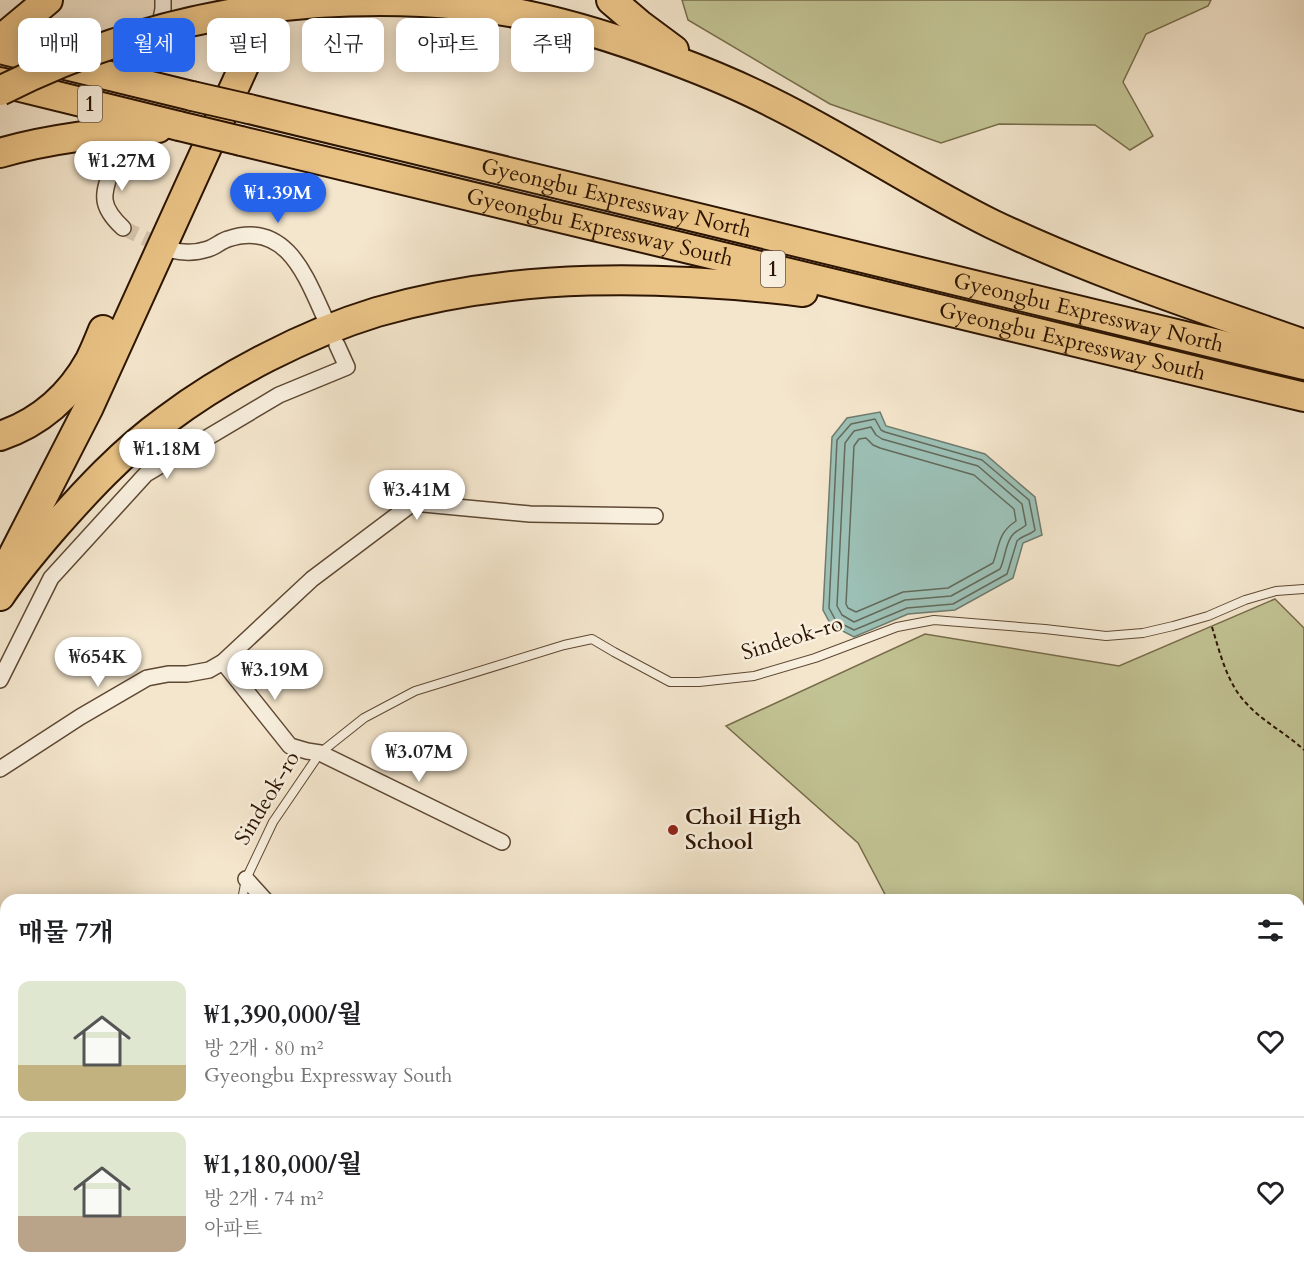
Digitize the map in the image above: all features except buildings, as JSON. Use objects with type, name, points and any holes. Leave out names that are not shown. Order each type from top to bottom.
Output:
[{"type":"highway","points":[[0,40],[48,0]]},
{"type":"highway","points":[[0,436],[28,424],[52,407],[72,386],[90,359],[252,0]]},
{"type":"highway","points":[[0,580],[89,407],[274,0]]},
{"type":"highway","points":[[611,0],[639,24],[693,63],[808,121],[941,198],[992,224],[1046,249],[1121,279],[1304,344]]},
{"type":"highway","points":[[0,91],[86,54],[152,32],[240,12],[317,3],[389,1],[460,5],[547,19],[667,57],[736,85]]},
{"type":"highway","name":"Gyeongbu Expressway North","points":[[0,49],[1304,365]]},
{"type":"highway","name":"Gyeongbu Expressway South","points":[[0,82],[1304,397]]},
{"type":"highway","points":[[0,153],[79,136],[179,126]]},
{"type":"highway","points":[[0,596],[25,562],[70,509],[116,463],[166,420],[227,380],[262,361],[321,332],[379,312],[487,289],[563,282],[631,280],[770,288],[967,316]]},
{"type":"street","points":[[161,18],[163,0]]},
{"type":"street","points":[[115,159],[104,202],[107,211],[123,228]]},
{"type":"street","points":[[171,250],[193,252],[248,234],[264,236],[282,246],[294,257],[307,278],[324,316]]},
{"type":"street","points":[[0,680],[51,578],[146,474],[279,395],[346,367],[337,345]]},
{"type":"street","points":[[0,769],[80,717],[147,678],[208,670],[223,662],[312,579],[412,503],[530,514],[655,516]]},
{"type":"street","points":[[223,662],[290,746],[320,753]]},
{"type":"street","name":"Sindeok-ro","points":[[320,753],[502,843]]},
{"type":"street","points":[[246,879],[260,894]]},
{"type":"lane","name":"Sindeok-ro","points":[[243,894],[246,879],[273,822],[320,753],[364,718],[415,691],[564,645],[592,639],[670,682],[699,682],[754,676],[815,658],[897,627],[934,620],[1106,636],[1143,633],[1208,616],[1245,600],[1276,591],[1304,589]]},
{"type":"path","points":[[1208,616],[1224,665],[1234,687],[1246,704],[1304,750]]},
{"type":"green space","points":[[682,0],[1211,0],[1208,6],[1146,34],[1123,82],[1153,136],[1130,150],[1095,125],[999,124],[941,143],[830,104],[688,20]]},
{"type":"green space","points":[[1275,599],[1304,628],[1304,894],[885,894],[858,843],[726,726],[925,634],[1119,666]]},
{"type":"water","points":[[880,412],[886,426],[985,454],[1035,497],[1042,535],[1023,543],[1013,578],[955,610],[908,614],[854,637],[831,625],[823,610],[832,437],[847,418]]},
{"type":"tunnel","points":[[115,159],[145,72]]},
{"type":"tunnel","points":[[123,228],[166,248]]},
{"type":"place","name":"Choil High School","points":[[673,830]]}]
